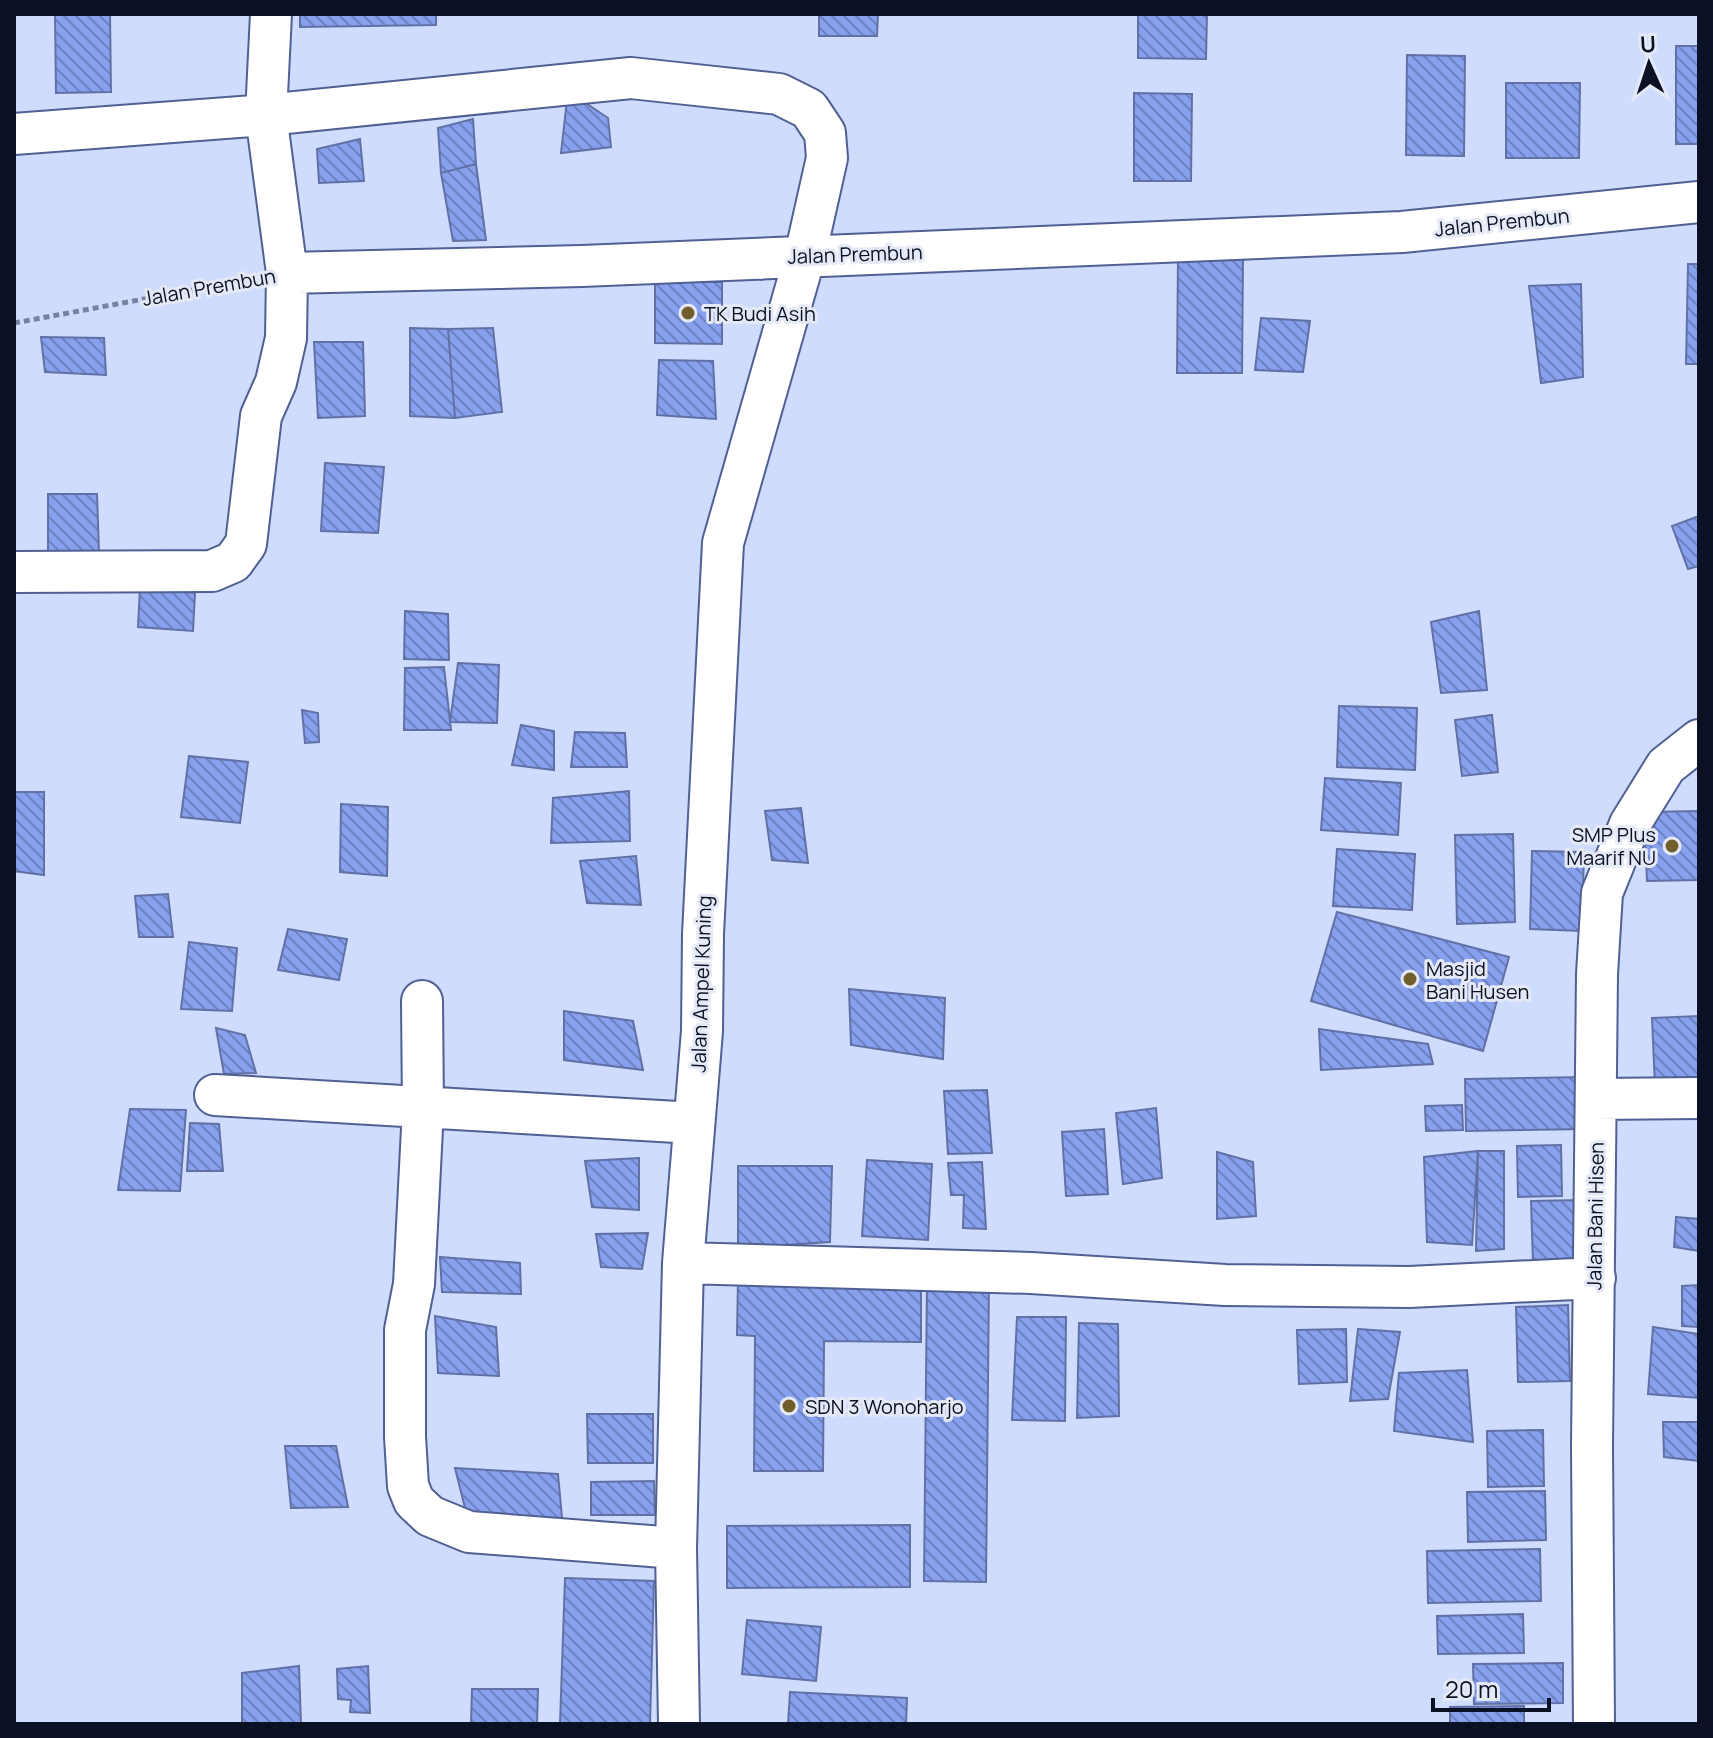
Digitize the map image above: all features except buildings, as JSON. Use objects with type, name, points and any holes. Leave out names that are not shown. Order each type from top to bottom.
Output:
[{"type":"street","points":[[14,572],[201,572],[224,567],[240,554],[249,532],[261,416],[276,382],[286,338],[287,273],[266,115],[271,14]]},
{"type":"street","name":"Jalan Ampel Kuning","points":[[14,134],[266,115],[631,78],[779,94],[809,109],[825,133],[828,146],[805,256],[723,543],[703,934],[702,1031],[683,1263],[676,1548],[679,1724]]},
{"type":"street","name":"Jalan Prembun","points":[[287,273],[582,266],[1402,232],[1699,202]]},
{"type":"street","name":"Jalan Bani Hisen","points":[[1594,1724],[1592,1445],[1597,974],[1602,893],[1630,824],[1666,766],[1699,740]]},
{"type":"street","points":[[422,1001],[423,1109],[414,1284],[405,1330],[405,1437],[408,1486],[414,1501],[430,1516],[469,1532],[676,1548]]},
{"type":"street","points":[[215,1095],[694,1123]]},
{"type":"street","points":[[1596,1099],[1699,1098]]},
{"type":"street","points":[[683,1263],[1031,1273],[1225,1285],[1409,1287],[1595,1278]]},
{"type":"path","name":"Jalan Prembun","points":[[14,323],[287,273]]},
{"type":"place","name":"TK Budi Asih","points":[[688,313]]},
{"type":"place","name":"SMP Plus Maarif NU","points":[[1672,846]]},
{"type":"place","name":"Masjid Bani Husen","points":[[1410,979]]},
{"type":"place","name":"SDN 3 Wonoharjo","points":[[789,1406]]}]
